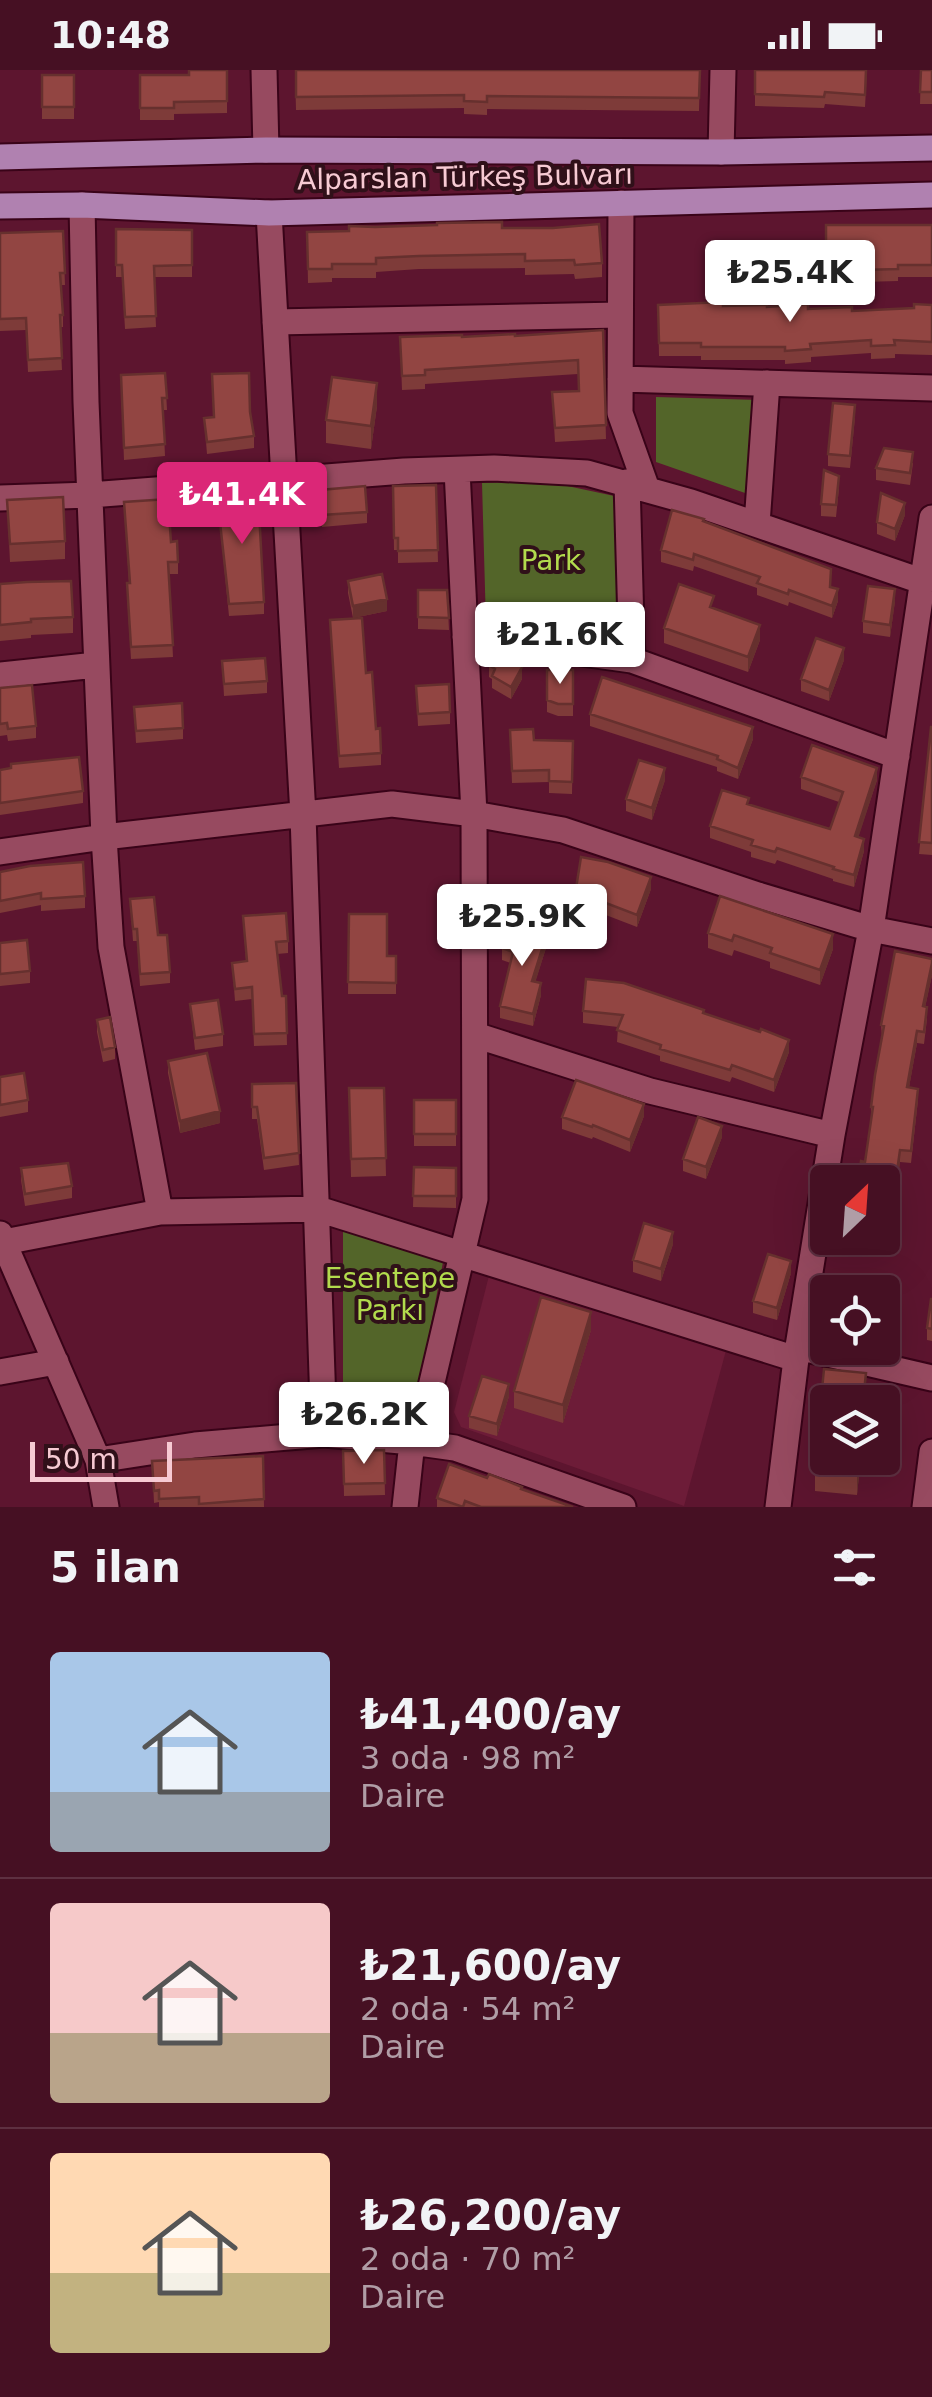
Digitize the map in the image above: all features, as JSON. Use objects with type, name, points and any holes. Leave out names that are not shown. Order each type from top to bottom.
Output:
[{"type":"main road","name":"Alparslan Türkeş Bulvarı","points":[[0,157],[266,150],[721,152],[932,148]]},
{"type":"main road","name":"Alparslan Türkeş Bulvarı","points":[[0,206],[270,212],[932,196]]},
{"type":"street","points":[[264,70],[266,150]]},
{"type":"street","points":[[721,152],[723,70]]},
{"type":"street","points":[[621,204],[620,412],[637,485],[632,660]]},
{"type":"street","points":[[82,205],[96,664],[110,947],[160,1212]]},
{"type":"street","points":[[270,212],[303,815],[324,1434]]},
{"type":"street","points":[[276,322],[620,316]]},
{"type":"street","points":[[620,379],[932,388]]},
{"type":"street","points":[[757,524],[767,384]]},
{"type":"street","points":[[0,498],[90,495],[404,471],[494,468],[587,473],[637,485],[924,582]]},
{"type":"street","points":[[405,1507],[415,1442],[474,1199],[474,814],[457,470]]},
{"type":"street","points":[[778,1507],[797,1353],[832,1135],[871,930],[898,756],[922,667],[924,582],[932,518]]},
{"type":"street","points":[[466,637],[632,660],[898,756]]},
{"type":"street","points":[[0,675],[96,664]]},
{"type":"street","points":[[0,852],[392,804],[563,830],[871,930],[932,941]]},
{"type":"street","points":[[475,1035],[650,1091],[832,1135]]},
{"type":"street","points":[[106,1507],[98,1460],[2,1238],[160,1212],[318,1209],[797,1353],[932,1378]]},
{"type":"street","points":[[0,1372],[56,1362]]},
{"type":"street","points":[[98,1460],[195,1445],[324,1434],[415,1442],[455,1448],[624,1507]]},
{"type":"street","points":[[925,1507],[932,1452]]},
{"type":"shaded area","points":[[491,1268],[728,1343],[684,1506],[461,1427],[454,1412]]},
{"type":"green space","points":[[656,397],[759,400],[745,493],[656,462]]},
{"type":"green space","name":"Park","points":[[544,481],[619,497],[616,645],[486,624],[482,483]]},
{"type":"green space","name":"Esentepe Parkı","points":[[343,1229],[444,1257],[411,1428],[362,1417],[343,1390]]},
{"type":"building","points":[[189,70],[227,70],[227,101],[174,102],[174,108],[140,108],[140,75],[189,75]]},
{"type":"building","points":[[296,70],[700,70],[699,98],[487,96],[487,102],[464,101],[464,95],[296,97]]},
{"type":"building","points":[[755,70],[866,70],[865,95],[755,94]]},
{"type":"building","points":[[921,70],[932,70],[932,92],[920,92]]},
{"type":"building","points":[[42,75],[74,75],[74,107],[42,107]]},
{"type":"building","points":[[502,222],[502,228],[599,224],[602,263],[525,261],[525,254],[419,256],[376,258],[376,264],[332,264],[332,269],[308,269],[307,232],[349,231],[349,226]]},
{"type":"building","points":[[826,225],[932,225],[932,265],[826,271]]},
{"type":"building","points":[[116,229],[192,230],[192,265],[154,266],[156,316],[125,317],[122,265],[116,265]]},
{"type":"building","points":[[63,231],[62,358],[28,360],[26,318],[0,319],[0,233]]},
{"type":"building","points":[[723,302],[723,306],[852,307],[852,311],[932,305],[932,342],[894,340],[895,345],[871,346],[871,340],[810,344],[811,349],[785,351],[785,347],[659,343],[658,305]]},
{"type":"building","points":[[603,330],[606,425],[555,428],[552,392],[579,391],[578,360],[425,370],[425,375],[402,376],[400,337]]},
{"type":"building","points":[[165,373],[165,444],[124,448],[121,375]]},
{"type":"building","points":[[249,373],[254,436],[207,442],[204,418],[214,417],[212,374]]},
{"type":"building","points":[[332,377],[377,383],[371,426],[326,420]]},
{"type":"building","points":[[833,403],[855,405],[850,456],[828,454]]},
{"type":"building","points":[[884,448],[913,452],[910,473],[876,468]]},
{"type":"building","points":[[824,470],[839,476],[836,505],[821,504]]},
{"type":"building","points":[[436,485],[438,550],[398,551],[393,486]]},
{"type":"building","points":[[365,486],[367,512],[322,515],[320,490]]},
{"type":"building","points":[[258,493],[264,602],[229,604],[217,495]]},
{"type":"building","points":[[881,493],[905,503],[895,529],[877,522]]},
{"type":"building","points":[[63,497],[65,541],[10,544],[7,500]]},
{"type":"building","points":[[168,499],[171,542],[177,541],[178,562],[168,562],[173,645],[131,647],[124,502]]},
{"type":"building","points":[[672,510],[831,569],[830,587],[838,589],[832,606],[757,583],[760,577],[694,554],[693,560],[661,550]]},
{"type":"building","points":[[382,574],[387,599],[353,606],[348,581]]},
{"type":"building","points":[[71,581],[73,617],[0,625],[0,584]]},
{"type":"building","points":[[679,584],[714,596],[710,607],[760,625],[748,657],[664,628]]},
{"type":"building","points":[[868,586],[895,589],[890,625],[863,621]]},
{"type":"building","points":[[418,590],[447,590],[449,618],[418,617]]},
{"type":"building","points":[[362,618],[366,673],[372,672],[381,753],[339,756],[330,620]]},
{"type":"building","points":[[816,638],[844,648],[829,690],[801,679]]},
{"type":"building","points":[[496,652],[522,667],[511,687],[492,676],[495,669],[489,665]]},
{"type":"building","points":[[265,658],[267,681],[224,684],[222,661]]},
{"type":"building","points":[[547,670],[573,670],[573,704],[547,700]]},
{"type":"building","points":[[602,677],[753,727],[738,768],[717,759],[718,756],[590,714]]},
{"type":"building","points":[[449,684],[450,712],[418,714],[416,686]]},
{"type":"building","points":[[32,685],[36,726],[8,729],[7,723],[0,724],[0,688]]},
{"type":"building","points":[[182,703],[183,728],[136,731],[134,707]]},
{"type":"building","points":[[932,727],[932,843],[919,842]]},
{"type":"building","points":[[533,729],[534,740],[573,741],[572,782],[549,781],[549,770],[512,771],[510,730]]},
{"type":"building","points":[[812,745],[877,768],[855,836],[864,839],[854,875],[777,848],[775,852],[751,845],[753,840],[710,826],[722,790],[749,798],[747,804],[830,829],[843,792],[801,777]]},
{"type":"building","points":[[79,757],[83,791],[0,803],[0,770],[11,768],[11,764]]},
{"type":"building","points":[[639,760],[665,768],[652,808],[626,799]]},
{"type":"building","points":[[581,857],[651,877],[637,915],[598,900],[597,904],[574,901]]},
{"type":"building","points":[[83,862],[85,896],[41,899],[41,893],[0,901],[0,872]]},
{"type":"building","points":[[720,896],[833,934],[820,970],[770,953],[772,948],[734,935],[732,941],[708,933]]},
{"type":"building","points":[[154,897],[158,935],[167,935],[170,972],[140,974],[130,899]]},
{"type":"building","points":[[286,913],[288,941],[276,942],[282,996],[286,996],[287,1033],[254,1034],[252,987],[235,989],[232,963],[247,961],[243,916]]},
{"type":"building","points":[[349,914],[387,914],[387,956],[396,956],[396,983],[348,982]]},
{"type":"building","points":[[510,924],[546,936],[532,981],[541,983],[533,1014],[500,1006],[513,952],[502,948]]},
{"type":"building","points":[[27,940],[30,971],[0,974],[0,943]]},
{"type":"building","points":[[895,951],[932,959],[923,1006],[927,1007],[924,1032],[917,1031],[907,1087],[918,1089],[911,1151],[900,1150],[898,1165],[860,1165],[861,1161],[865,1162],[884,1026],[881,1025]]},
{"type":"building","points":[[586,979],[624,983],[789,1040],[774,1080],[732,1065],[730,1070],[660,1049],[661,1045],[617,1030],[623,1015],[583,1011]]},
{"type":"building","points":[[218,1000],[223,1034],[195,1038],[190,1004]]},
{"type":"building","points":[[110,1017],[115,1047],[103,1050],[97,1020]]},
{"type":"building","points":[[207,1053],[220,1111],[180,1121],[168,1061]]},
{"type":"building","points":[[24,1073],[28,1100],[0,1105],[0,1077]]},
{"type":"building","points":[[576,1080],[644,1104],[630,1140],[562,1117]]},
{"type":"building","points":[[296,1083],[299,1153],[264,1158],[257,1107],[252,1107],[252,1084]]},
{"type":"building","points":[[349,1088],[384,1088],[386,1158],[351,1159]]},
{"type":"building","points":[[414,1100],[456,1100],[456,1134],[414,1134]]},
{"type":"building","points":[[698,1117],[722,1126],[706,1167],[683,1159]]},
{"type":"building","points":[[68,1163],[72,1186],[25,1194],[21,1168]]},
{"type":"building","points":[[414,1167],[456,1168],[456,1196],[413,1196]]},
{"type":"building","points":[[644,1223],[673,1232],[661,1269],[633,1260]]},
{"type":"building","points":[[768,1254],[791,1261],[777,1308],[753,1301]]},
{"type":"building","points":[[541,1297],[591,1312],[563,1405],[514,1391]]},
{"type":"building","points":[[932,1299],[932,1329],[927,1328]]},
{"type":"building","points":[[824,1369],[866,1373],[865,1385],[822,1385]]},
{"type":"building","points":[[482,1376],[509,1384],[497,1424],[469,1416]]},
{"type":"building","points":[[384,1450],[385,1483],[344,1484],[343,1451]]},
{"type":"building","points":[[263,1456],[264,1499],[199,1504],[199,1497],[159,1499],[159,1490],[154,1491],[152,1461]]},
{"type":"building","points":[[449,1464],[487,1478],[489,1474],[573,1507],[481,1507],[465,1501],[463,1507],[437,1498]]}]
